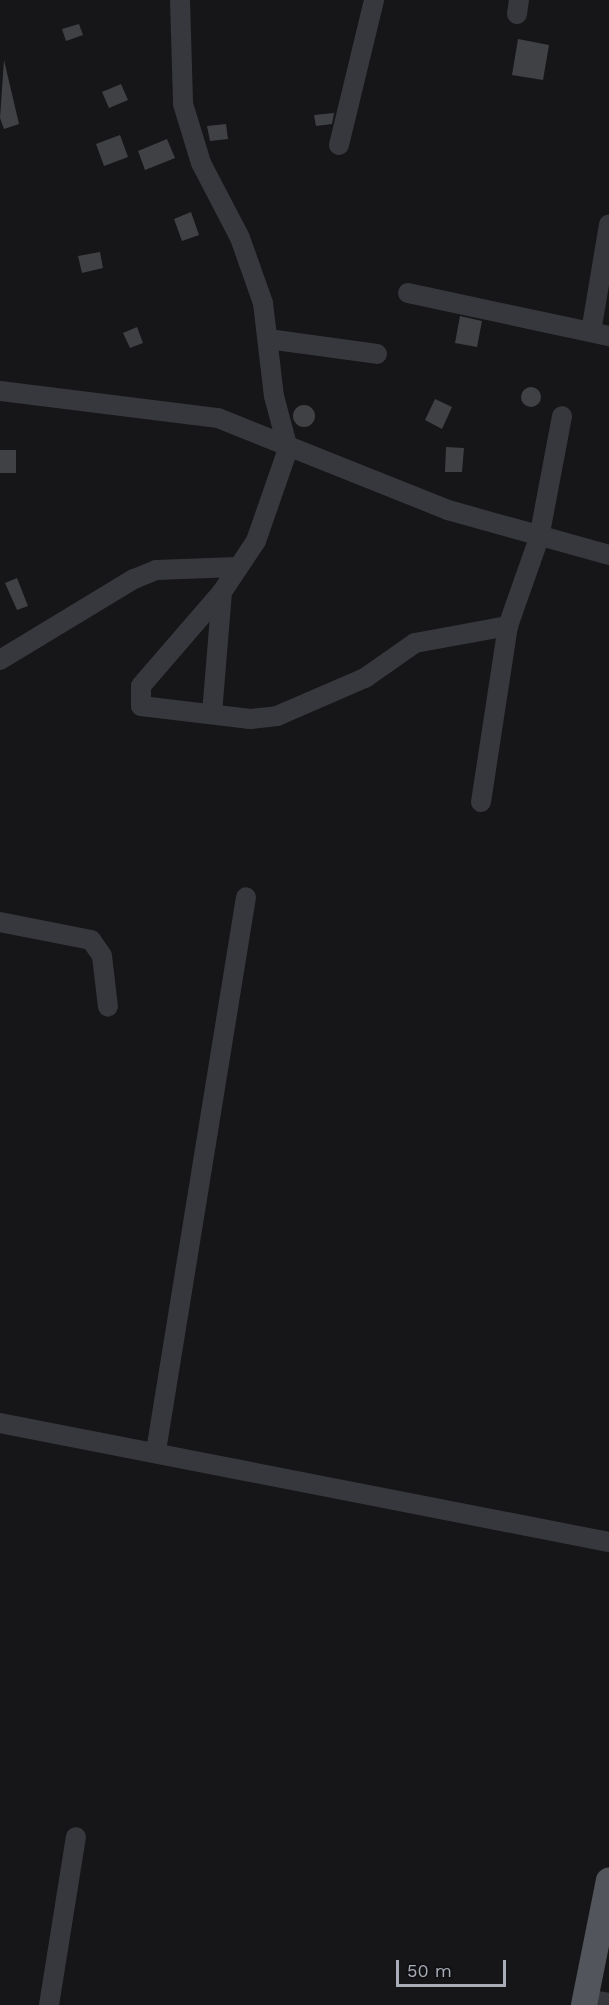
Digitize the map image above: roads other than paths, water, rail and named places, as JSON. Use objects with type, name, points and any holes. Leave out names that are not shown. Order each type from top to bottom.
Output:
[{"type":"main road","points":[[593,2003],[609,1880]]},
{"type":"street","points":[[180,0],[178,53],[190,131],[251,266],[268,339],[274,396],[288,449],[256,541],[222,592],[137,698],[147,708],[212,713],[250,719],[302,709],[365,678],[415,643],[508,626]]},
{"type":"street","points":[[339,145],[374,0]]},
{"type":"street","points":[[408,293],[600,334],[609,225]]},
{"type":"street","points":[[268,339],[377,354]]},
{"type":"street","points":[[0,391],[218,418],[288,449],[539,538],[609,555]]},
{"type":"street","points":[[481,802],[508,626],[539,538],[561,416]]},
{"type":"street","points":[[0,660],[134,579],[156,570],[237,567]]},
{"type":"street","points":[[212,713],[213,643],[222,592]]},
{"type":"street","points":[[156,1451],[246,897]]},
{"type":"street","points":[[0,922],[91,940],[102,956],[108,1007]]},
{"type":"street","points":[[0,1423],[156,1451],[609,1542]]},
{"type":"street","points":[[49,2005],[76,1837]]}]
